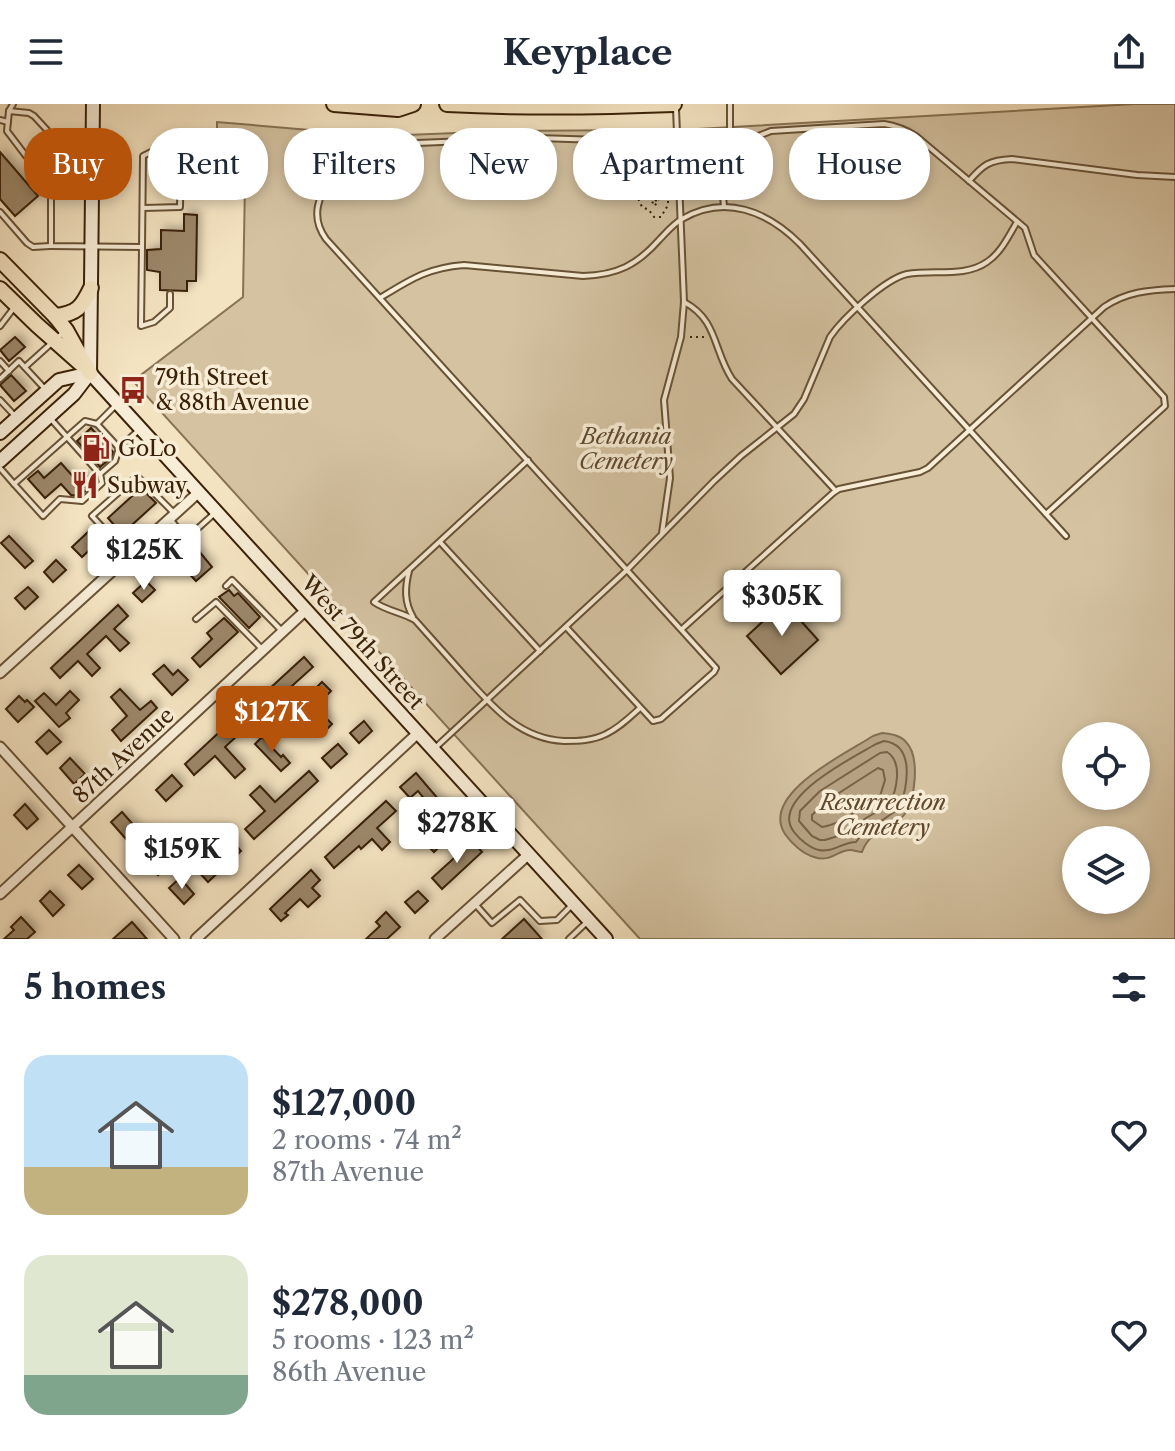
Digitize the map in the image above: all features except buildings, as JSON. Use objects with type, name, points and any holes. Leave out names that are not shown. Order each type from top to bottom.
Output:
[{"type":"main road","points":[[0,461],[74,394],[90,373],[93,104]]},
{"type":"main road","points":[[334,104],[398,109],[413,104]]},
{"type":"main road","points":[[447,104],[518,108],[675,104]]},
{"type":"main road","points":[[0,260],[55,316],[60,336]]},
{"type":"main road","points":[[55,316],[74,312],[83,304],[91,288]]},
{"type":"main road","points":[[0,289],[15,305],[60,336],[90,373]]},
{"type":"main road","points":[[0,433],[59,380],[90,373]]},
{"type":"main road","name":"West 79th Street","points":[[90,373],[606,939]]},
{"type":"street","points":[[0,673],[199,492]]},
{"type":"street","name":"87th Avenue","points":[[0,894],[306,610]]},
{"type":"street","points":[[196,939],[418,733]]},
{"type":"street","points":[[0,747],[174,939]]},
{"type":"street","points":[[435,939],[529,854]]},
{"type":"lane","points":[[675,104],[676,128]]},
{"type":"lane","points":[[730,104],[730,128]]},
{"type":"lane","points":[[24,153],[7,131],[11,107],[34,116],[44,128]]},
{"type":"lane","points":[[0,120],[8,122]]},
{"type":"lane","points":[[773,131],[884,124],[896,125],[916,136],[1027,232],[1034,255],[1164,397],[1165,406],[1046,514]]},
{"type":"lane","points":[[566,627],[649,718],[658,721],[716,668],[326,239],[317,222],[317,211],[326,186],[344,166],[380,145],[573,139]]},
{"type":"lane","points":[[144,208],[180,207],[181,146],[163,146],[143,156],[141,326],[154,322],[170,308],[170,294]]},
{"type":"lane","points":[[969,181],[989,162],[1012,159],[1175,177]]},
{"type":"lane","points":[[51,200],[51,246]]},
{"type":"lane","points":[[661,535],[670,478],[664,400],[681,337],[684,302],[679,200]]},
{"type":"lane","points":[[723,200],[724,206]]},
{"type":"lane","points":[[380,298],[426,271],[445,267],[464,265],[583,276],[619,271],[648,252],[680,219],[724,206],[751,212],[775,222],[800,244],[1066,536]]},
{"type":"lane","points":[[0,212],[33,247],[142,247]]},
{"type":"lane","points":[[434,750],[628,569],[728,467],[794,414],[804,399],[835,329],[858,308],[897,278],[967,270],[986,264],[1017,222]]},
{"type":"lane","points":[[682,629],[836,491],[920,472],[936,462],[1104,307],[1137,291],[1175,289]]},
{"type":"lane","points":[[684,302],[705,318],[732,379],[836,491]]},
{"type":"lane","points":[[0,326],[15,305]]},
{"type":"lane","points":[[25,367],[60,336]]},
{"type":"lane","points":[[0,361],[9,371]]},
{"type":"lane","points":[[0,379],[19,361],[47,391]]},
{"type":"lane","points":[[0,400],[16,418]]},
{"type":"lane","points":[[97,424],[118,403]]},
{"type":"lane","points":[[0,468],[43,516],[60,499],[82,501],[102,483],[100,474],[50,417]]},
{"type":"lane","points":[[14,484],[85,421],[97,424],[119,448]]},
{"type":"lane","points":[[100,474],[115,461],[119,448],[141,428]]},
{"type":"lane","points":[[415,620],[374,602],[528,460]]},
{"type":"lane","points":[[129,556],[92,516],[137,476],[172,516],[186,539],[217,512]]},
{"type":"lane","points":[[440,542],[540,651]]},
{"type":"lane","points":[[410,569],[406,594],[409,611],[415,620],[487,700],[519,728],[534,736],[576,741],[599,737],[623,724],[640,708]]},
{"type":"lane","points":[[226,586],[232,580],[283,632]]},
{"type":"lane","points":[[196,619],[216,602],[263,650]]},
{"type":"lane","points":[[475,903],[492,923],[520,900],[540,921],[557,920],[574,903]]},
{"type":"lane","points":[[569,939],[589,920]]},
{"type":"path","points":[[639,200],[642,207],[657,218],[662,216],[668,200]]},
{"type":"path","points":[[649,210],[654,200]]},
{"type":"path","points":[[681,337],[714,336]]},
{"type":"green space","name":"Bethania Cemetery","points":[[1175,104],[1175,939],[640,939],[133,381],[243,297],[245,200],[268,200],[268,128],[217,128],[217,122],[287,128],[284,128],[284,200],[424,200],[424,134],[440,134],[440,200],[557,200],[557,131],[573,131],[573,200],[773,200],[773,128],[715,128]]},
{"type":"water","points":[[882,733],[904,740],[913,757],[914,789],[904,815],[875,834],[862,852],[852,850],[820,858],[802,851],[785,834],[780,819],[784,804],[810,776]]},
{"type":"place","name":"79th Street & 88th Avenue","points":[[133,390]]},
{"type":"place","name":"GoLo","points":[[96,448]]},
{"type":"place","name":"Subway","points":[[85,485]]},
{"type":"park label","name":"Resurrection Cemetery","points":[[883,814]]}]
